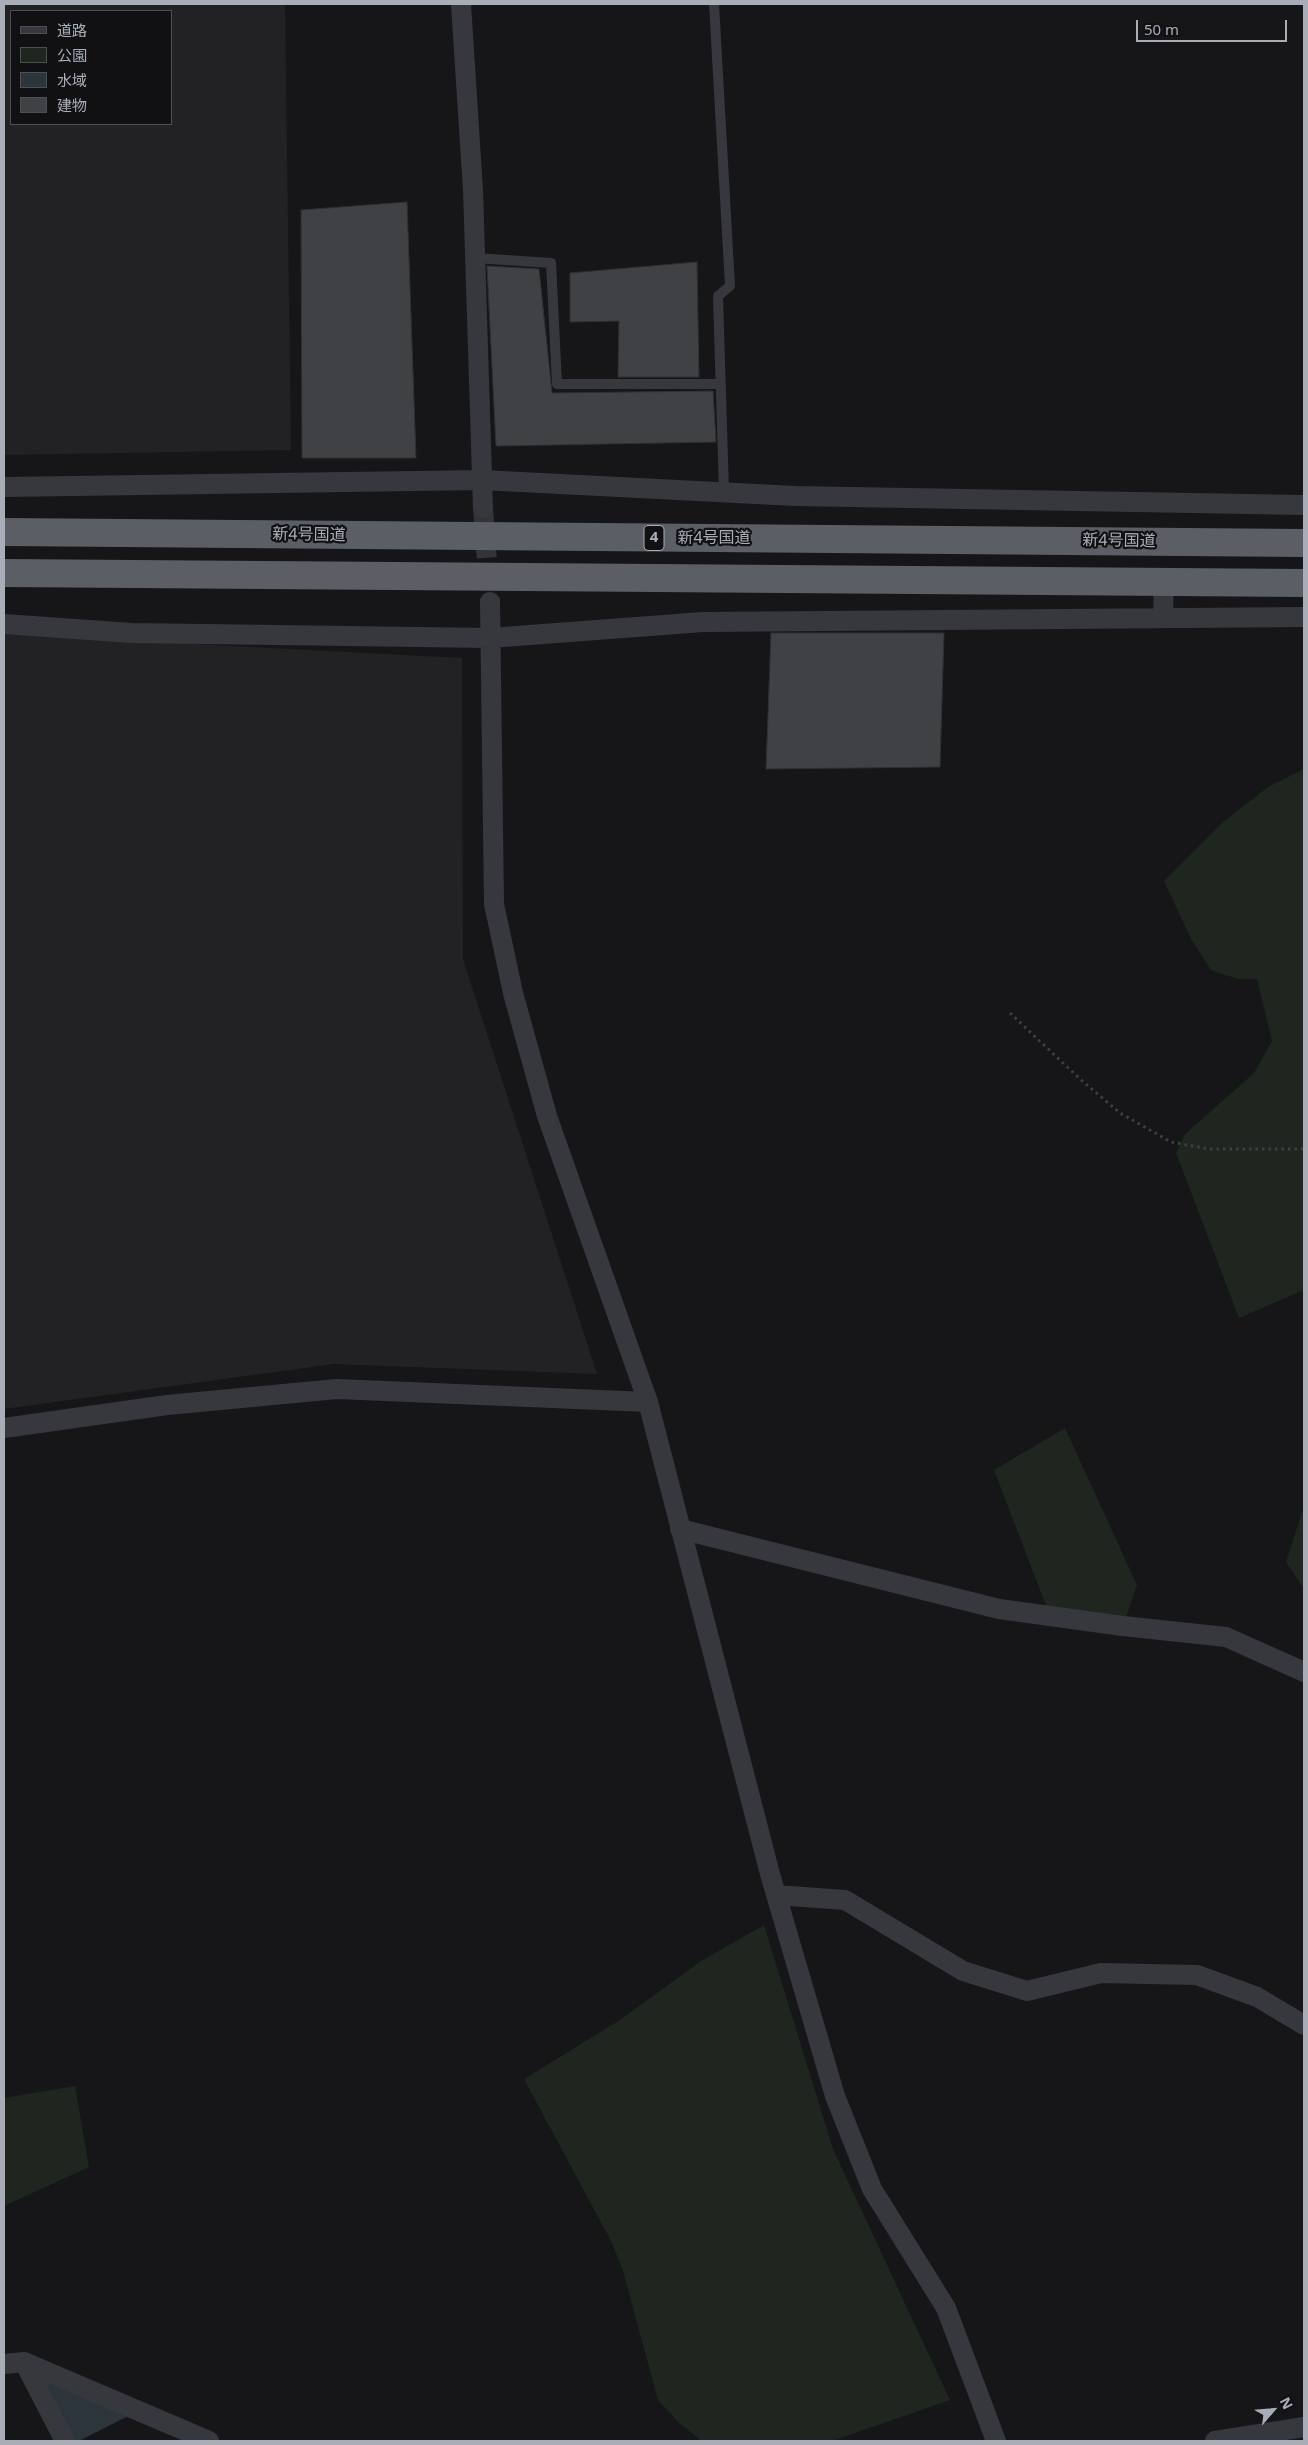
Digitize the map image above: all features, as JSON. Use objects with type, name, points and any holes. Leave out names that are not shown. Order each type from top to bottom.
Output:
[{"type":"highway","name":"新4号国道","points":[[4,532],[1304,543]]},
{"type":"highway","points":[[4,573],[1304,583]]},
{"type":"street","points":[[461,4],[475,258],[483,508]]},
{"type":"street","points":[[4,487],[482,480],[795,496],[1304,505]]},
{"type":"street","points":[[1163,617],[1164,583]]},
{"type":"street","points":[[490,602],[494,904],[513,993],[547,1116],[648,1402],[776,1895],[835,2096],[872,2189],[946,2308],[996,2441]]},
{"type":"street","points":[[4,624],[132,633],[490,638],[703,622],[1304,617]]},
{"type":"street","points":[[4,1428],[166,1405],[337,1389],[648,1402]]},
{"type":"street","points":[[680,1529],[999,1609],[1123,1626],[1226,1637],[1304,1672]]},
{"type":"street","points":[[776,1895],[845,1900],[963,1971],[1027,1991],[1101,1974],[1197,1975],[1257,1997],[1304,2025]]},
{"type":"street","points":[[4,2364],[24,2362],[174,2433],[209,2441]]},
{"type":"street","points":[[24,2362],[65,2441]]},
{"type":"street","points":[[1214,2441],[1304,2427]]},
{"type":"lane","points":[[714,4],[730,286],[718,296],[724,492]]},
{"type":"lane","points":[[475,258],[552,264],[557,384],[720,384]]},
{"type":"path","points":[[1010,1013],[1080,1079],[1120,1113],[1171,1142],[1210,1149],[1304,1149]]},
{"type":"shaded area","points":[[4,4],[285,4],[291,450],[4,455]]},
{"type":"shaded area","points":[[4,634],[462,658],[463,959],[597,1374],[334,1364],[4,1409]]},
{"type":"green space","points":[[1304,769],[1304,1290],[1239,1318],[1176,1153],[1185,1134],[1254,1073],[1272,1041],[1257,979],[1238,979],[1211,970],[1191,939],[1164,881],[1223,822],[1268,787]]},
{"type":"green space","points":[[1065,1428],[1137,1585],[1123,1626],[1050,1616],[994,1470]]},
{"type":"green space","points":[[1304,1506],[1304,1589],[1286,1562]]},
{"type":"green space","points":[[764,1925],[833,2149],[950,2400],[832,2441],[702,2441],[679,2423],[658,2400],[623,2271],[611,2241],[524,2079],[620,2020],[701,1961]]},
{"type":"green space","points":[[75,2086],[89,2167],[4,2206],[4,2098]]},
{"type":"water","points":[[24,2362],[138,2411],[79,2441],[65,2441]]},
{"type":"building","points":[[407,202],[416,458],[302,458],[301,210]]},
{"type":"building","points":[[697,262],[699,377],[618,377],[619,321],[570,322],[570,273]]},
{"type":"building","points":[[487,266],[539,269],[552,393],[713,391],[716,442],[496,446]]},
{"type":"building","points":[[771,633],[944,633],[940,767],[766,769]]},
{"type":"tunnel","points":[[483,508],[490,602]]}]
